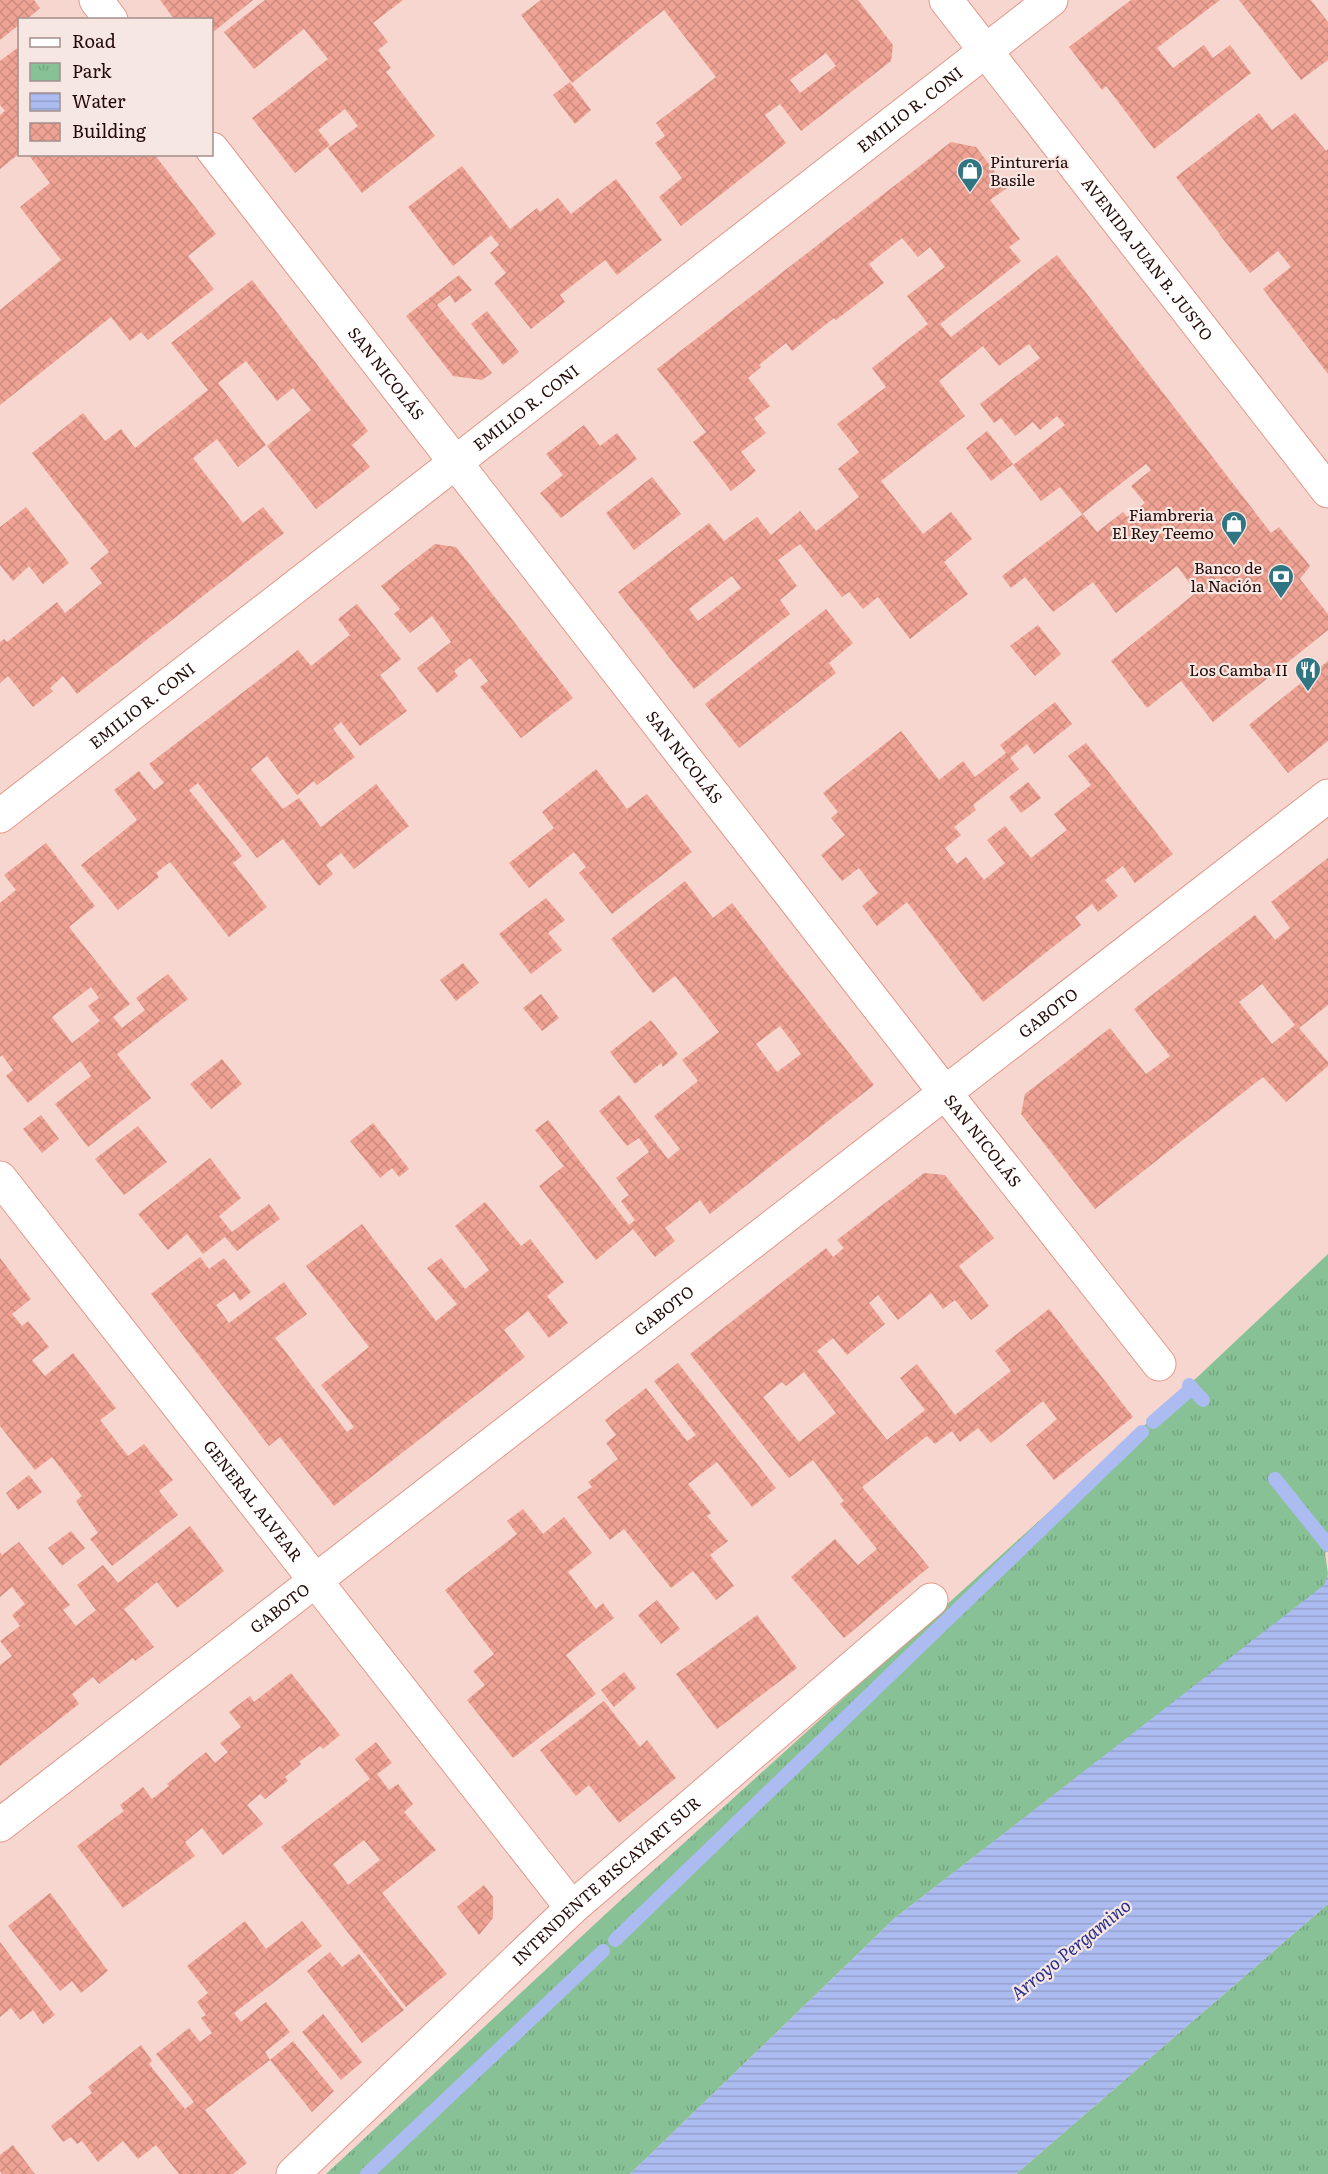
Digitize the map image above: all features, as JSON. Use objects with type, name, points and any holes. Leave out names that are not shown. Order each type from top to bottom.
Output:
[{"type":"street","points":[[96,0],[110,18]]},
{"type":"street","name":"AVENIDA JUAN B. JUSTO","points":[[946,0],[1328,491]]},
{"type":"street","name":"EMILIO R. CONI","points":[[0,816],[1052,0]]},
{"type":"street","name":"SAN NICOLÁS","points":[[213,150],[946,1094],[1159,1364]]},
{"type":"street","name":"GABOTO","points":[[0,1825],[1328,796]]},
{"type":"street","name":"GENERAL ALVEAR","points":[[0,1178],[572,1908]]},
{"type":"street","name":"INTENDENTE BISCAYART SUR","points":[[293,2174],[572,1908],[930,1600]]},
{"type":"green space","points":[[1328,1254],[1328,1550],[1325,1553],[1328,1574],[1325,1585],[895,1918],[630,2174],[326,2174],[610,1910],[1189,1385]]},
{"type":"green space","points":[[1328,1904],[1328,2174],[1016,2174]]},
{"type":"water","name":"Arroyo Pergamino","points":[[1328,1574],[1328,1904],[1016,2174],[630,2174],[895,1918],[1324,1585]]},
{"type":"building","points":[[0,0],[34,0],[40,8],[28,18],[18,18],[18,26],[0,40]]},
{"type":"building","points":[[160,0],[253,0],[213,32],[213,18],[174,18]]},
{"type":"building","points":[[265,0],[403,0],[373,23],[388,42],[378,50],[391,68],[386,72],[435,136],[362,193],[328,148],[358,126],[345,109],[318,130],[330,145],[295,173],[252,118],[328,59],[304,29],[254,69],[224,32]]},
{"type":"building","points":[[541,0],[858,0],[893,45],[891,61],[801,131],[780,104],[765,115],[786,143],[681,226],[659,197],[682,178],[655,143],[665,136],[656,123],[716,77],[664,10],[572,83],[521,15]],"holes":[[[826,53],[836,66],[800,93],[790,80]]]},
{"type":"building","points":[[1131,0],[1220,0],[1157,48],[1173,68],[1204,45],[1213,58],[1230,45],[1251,73],[1154,149],[1106,86],[1102,90],[1069,47]]},
{"type":"building","points":[[1239,0],[1311,0],[1328,22],[1328,60],[1301,80]]},
{"type":"building","points":[[18,48],[18,155],[0,169],[0,115],[5,111],[0,105],[0,61]]},
{"type":"building","points":[[570,82],[591,110],[575,124],[553,95]]},
{"type":"building","points":[[1259,113],[1272,130],[1295,113],[1326,151],[1328,149],[1328,374],[1263,289],[1291,267],[1278,251],[1250,273],[1219,234],[1236,220],[1219,233],[1176,177]]},
{"type":"building","points":[[951,142],[976,147],[1007,188],[990,200],[1020,239],[1009,247],[1021,261],[940,324],[951,337],[1057,255],[1271,533],[1279,527],[1310,566],[1300,579],[1328,614],[1328,630],[1213,722],[1181,681],[1147,708],[1111,661],[1214,578],[1196,592],[1177,566],[1116,613],[1093,582],[1053,612],[1025,577],[1011,588],[1002,576],[1083,514],[1097,532],[1123,512],[1127,517],[1145,503],[1131,486],[1151,470],[1146,464],[1082,514],[1060,487],[1041,501],[1013,465],[1065,425],[1057,416],[1040,430],[1033,422],[1015,436],[1001,418],[994,423],[980,404],[1040,358],[1029,344],[999,366],[983,346],[939,381],[965,416],[881,481],[923,534],[951,512],[972,539],[944,562],[968,594],[910,639],[878,597],[863,609],[849,592],[842,597],[800,544],[778,560],[797,586],[780,600],[790,614],[694,689],[618,592],[709,523],[724,541],[757,517],[771,535],[800,511],[816,531],[859,497],[838,469],[859,452],[837,424],[886,387],[872,368],[928,324],[907,296],[945,267],[930,247],[918,257],[902,238],[869,264],[884,283],[792,351],[786,343],[759,365],[761,367],[748,378],[770,406],[754,418],[766,433],[741,452],[756,471],[731,491],[693,442],[706,432],[657,369]],"holes":[[[732,576],[741,588],[698,621],[689,609]]]},
{"type":"building","points":[[30,156],[156,156],[216,234],[188,256],[214,289],[148,340],[141,332],[130,341],[111,317],[0,405],[0,310],[61,260],[20,207],[50,183]]},
{"type":"building","points":[[462,166],[510,229],[537,208],[540,212],[558,198],[571,214],[616,179],[662,240],[617,275],[605,260],[560,295],[565,302],[531,329],[494,283],[506,273],[490,253],[499,245],[491,235],[453,266],[408,207]]},
{"type":"building","points":[[459,275],[472,290],[455,303],[450,295],[437,305],[492,373],[482,380],[453,376],[406,316]]},
{"type":"building","points":[[252,280],[368,431],[352,445],[370,467],[316,509],[267,446],[311,410],[293,388],[277,401],[246,361],[218,383],[266,445],[238,467],[217,439],[193,458],[243,523],[263,507],[284,533],[77,694],[63,676],[50,688],[53,691],[33,707],[8,676],[0,683],[0,642],[4,639],[7,642],[57,602],[65,613],[102,583],[90,568],[109,552],[32,453],[83,413],[105,441],[121,429],[135,448],[208,390],[171,343]]},
{"type":"building","points":[[487,311],[519,352],[503,365],[471,324]]},
{"type":"building","points":[[584,425],[600,446],[617,433],[637,459],[561,518],[540,493],[563,475],[546,454]]},
{"type":"building","points":[[987,431],[1013,464],[991,481],[966,448]]},
{"type":"building","points":[[652,477],[681,514],[634,550],[606,513]]},
{"type":"building","points":[[26,507],[69,563],[43,584],[29,566],[13,581],[0,565],[0,527]]},
{"type":"building","points":[[435,544],[456,547],[573,698],[521,738],[480,687],[488,681],[470,658],[454,671],[458,676],[437,693],[417,668],[451,642],[432,616],[410,633],[394,614],[400,609],[381,586]]},
{"type":"building","points":[[357,604],[401,659],[380,675],[407,711],[360,746],[341,722],[333,729],[355,757],[317,785],[314,781],[297,795],[267,756],[251,769],[283,809],[299,798],[321,827],[376,784],[409,826],[354,869],[341,853],[326,865],[333,874],[319,886],[283,839],[257,858],[198,783],[189,790],[242,856],[233,863],[267,907],[229,937],[170,862],[156,873],[159,877],[118,910],[81,865],[137,820],[114,790],[139,771],[154,790],[164,783],[149,764],[298,650],[311,666],[350,635],[338,619]]},
{"type":"building","points":[[826,609],[853,643],[829,663],[836,673],[739,748],[705,704]]},
{"type":"building","points":[[1038,625],[1061,654],[1035,676],[1010,646]]},
{"type":"building","name":"Los Camba II","points":[[1328,661],[1328,741],[1288,773],[1249,725]]},
{"type":"building","points":[[1055,702],[1072,724],[1034,754],[1027,744],[1010,758],[1019,769],[973,805],[976,810],[954,827],[961,835],[945,848],[957,864],[966,857],[984,880],[1005,863],[987,840],[1005,826],[1031,858],[1067,830],[1054,814],[1091,785],[1068,756],[1086,743],[1173,854],[1135,883],[1123,866],[1105,880],[1118,896],[1098,912],[1092,904],[1075,917],[1081,925],[983,1002],[907,902],[877,926],[862,906],[878,893],[859,868],[842,881],[821,855],[845,835],[831,818],[838,812],[823,793],[901,731],[939,780],[963,761],[975,777],[1006,753],[1000,745]]},
{"type":"building","points":[[596,769],[627,809],[647,794],[692,852],[612,914],[579,873],[586,867],[574,852],[529,888],[509,863],[554,828],[542,812]]},
{"type":"building","points":[[1028,782],[1041,798],[1021,813],[1009,797]]},
{"type":"building","points":[[46,843],[95,906],[69,927],[130,1004],[113,1017],[122,1028],[145,1010],[136,998],[168,974],[188,999],[117,1054],[151,1098],[88,1147],[55,1104],[91,1076],[80,1061],[28,1103],[6,1076],[13,1070],[2,1055],[0,1057],[0,903],[16,890],[4,875]],"holes":[[[91,987],[99,998],[88,1006],[100,1021],[72,1043],[52,1017]]]},
{"type":"building","points":[[1328,858],[1328,1005],[1299,1028],[1328,1062],[1328,1066],[1286,1102],[1263,1077],[1095,1209],[1021,1114],[1025,1094],[1110,1028],[1146,1074],[1170,1056],[1134,1009],[1255,915],[1275,940],[1290,928],[1271,902]],"holes":[[[1262,984],[1295,1025],[1272,1044],[1239,1002]]]},
{"type":"building","points":[[685,881],[713,918],[732,903],[874,1085],[710,1214],[700,1200],[665,1228],[675,1241],[655,1257],[633,1229],[596,1260],[539,1186],[564,1166],[535,1130],[548,1120],[629,1225],[635,1220],[621,1201],[629,1195],[616,1178],[649,1152],[639,1138],[627,1146],[599,1111],[619,1095],[668,1159],[680,1149],[654,1116],[698,1081],[682,1060],[719,1032],[675,976],[653,993],[611,939]],"holes":[[[780,1026],[801,1054],[777,1072],[756,1044]]]},
{"type":"building","points":[[546,898],[565,920],[548,933],[562,950],[531,974],[499,934]]},
{"type":"building","points":[[463,963],[479,983],[456,1001],[440,980]]},
{"type":"building","points":[[541,994],[559,1018],[542,1031],[523,1008]]},
{"type":"building","points":[[651,1020],[678,1054],[663,1067],[661,1063],[635,1084],[610,1052]]},
{"type":"building","points":[[222,1059],[242,1084],[211,1109],[190,1084]]},
{"type":"building","points":[[41,1115],[59,1139],[42,1153],[23,1129]]},
{"type":"building","points":[[373,1123],[409,1169],[399,1177],[392,1168],[380,1178],[350,1141]]},
{"type":"building","points":[[138,1126],[167,1162],[124,1195],[95,1159]]},
{"type":"building","points":[[210,1158],[241,1198],[219,1216],[232,1232],[269,1204],[280,1219],[237,1251],[225,1237],[203,1254],[187,1234],[168,1250],[138,1214]]},
{"type":"building","points":[[924,1173],[945,1175],[994,1238],[959,1266],[989,1306],[971,1320],[955,1300],[943,1309],[931,1293],[898,1320],[878,1295],[869,1303],[885,1324],[847,1355],[833,1338],[817,1351],[887,1440],[925,1410],[900,1378],[917,1364],[955,1415],[1011,1371],[995,1351],[1049,1309],[1133,1417],[1054,1480],[1026,1445],[1057,1419],[1043,1401],[991,1443],[978,1428],[960,1442],[952,1431],[935,1444],[927,1436],[862,1487],[929,1567],[844,1638],[791,1577],[835,1539],[858,1565],[877,1549],[840,1504],[844,1501],[813,1460],[789,1478],[690,1354],[826,1248],[833,1257],[844,1248],[837,1240]],"holes":[[[804,1372],[836,1413],[799,1442],[763,1397],[782,1382],[786,1386]]]},
{"type":"building","points":[[485,1202],[521,1246],[530,1239],[564,1282],[547,1296],[568,1323],[549,1338],[528,1311],[504,1330],[525,1357],[334,1506],[280,1437],[269,1446],[151,1294],[200,1257],[209,1269],[224,1258],[251,1292],[240,1301],[234,1292],[216,1305],[229,1323],[284,1282],[307,1314],[275,1338],[347,1432],[354,1427],[321,1385],[369,1347],[306,1266],[362,1224],[436,1321],[457,1304],[427,1268],[441,1258],[465,1289],[489,1270],[455,1226]]},
{"type":"building","points":[[0,1258],[31,1299],[12,1314],[22,1326],[28,1321],[49,1347],[32,1360],[45,1376],[73,1353],[116,1408],[100,1420],[128,1456],[144,1444],[173,1480],[159,1491],[178,1515],[112,1566],[90,1539],[98,1533],[76,1501],[82,1496],[52,1457],[35,1470],[0,1426]]},
{"type":"building","points":[[678,1363],[776,1488],[752,1507],[717,1462],[688,1484],[711,1513],[707,1516],[728,1541],[710,1555],[734,1586],[716,1600],[693,1571],[671,1588],[624,1529],[610,1540],[577,1497],[592,1487],[588,1482],[618,1459],[606,1443],[616,1435],[605,1420],[646,1388],[687,1441],[696,1435],[654,1381]]},
{"type":"building","points":[[29,1475],[42,1492],[18,1510],[6,1493]]},
{"type":"building","points":[[523,1509],[543,1534],[564,1517],[592,1553],[568,1572],[596,1609],[603,1603],[614,1618],[566,1655],[596,1694],[513,1758],[467,1700],[485,1685],[473,1671],[494,1654],[445,1590],[517,1534],[507,1521]]},
{"type":"building","points":[[190,1526],[224,1571],[177,1608],[157,1582],[124,1609],[154,1647],[135,1661],[133,1658],[99,1684],[93,1677],[72,1694],[79,1704],[0,1766],[0,1665],[12,1656],[0,1641],[20,1626],[12,1615],[25,1604],[12,1587],[0,1597],[0,1552],[2,1555],[19,1542],[70,1605],[63,1610],[76,1626],[96,1610],[77,1585],[103,1565],[118,1583]]},
{"type":"building","points":[[71,1531],[85,1548],[62,1566],[48,1548]]},
{"type":"building","points":[[657,1600],[680,1629],[661,1644],[638,1615]]},
{"type":"building","points":[[757,1615],[797,1668],[717,1729],[676,1674]]},
{"type":"building","points":[[624,1672],[636,1688],[614,1707],[601,1690]]},
{"type":"building","points":[[291,1673],[340,1735],[323,1749],[320,1746],[299,1762],[301,1764],[285,1777],[288,1781],[265,1799],[260,1794],[247,1805],[263,1824],[223,1855],[202,1828],[185,1842],[195,1856],[123,1908],[77,1846],[124,1811],[120,1805],[143,1787],[152,1799],[206,1752],[215,1763],[228,1752],[220,1743],[241,1727],[229,1712],[250,1696],[254,1702]]},
{"type":"building","points":[[604,1701],[640,1747],[647,1740],[676,1778],[619,1823],[589,1785],[576,1796],[540,1750]]},
{"type":"building","points":[[376,1742],[392,1763],[377,1774],[389,1790],[398,1784],[413,1804],[404,1812],[436,1850],[382,1893],[447,1974],[406,2007],[281,1847],[370,1779],[355,1759]],"holes":[[[364,1840],[380,1860],[348,1885],[333,1864]]]},
{"type":"building","points":[[484,1885],[493,1897],[493,1918],[479,1935],[457,1907]]},
{"type":"building","points":[[50,1893],[108,1971],[81,1993],[72,1981],[60,1991],[8,1926]]},
{"type":"building","points":[[245,1921],[266,1949],[302,1921],[322,1946],[234,2013],[241,2022],[266,2002],[290,2032],[265,2052],[270,2060],[205,2110],[247,2163],[233,2174],[179,2174],[156,2145],[138,2159],[123,2141],[98,2162],[82,2141],[77,2144],[71,2137],[63,2142],[51,2126],[92,2093],[88,2087],[141,2045],[152,2061],[149,2064],[185,2109],[194,2102],[156,2054],[189,2028],[200,2042],[212,2033],[201,2018],[206,2015],[197,2002],[208,1993],[187,1966]]},
{"type":"building","points":[[0,1942],[55,2015],[43,2024],[33,2010],[20,2020],[11,2008],[0,2017]]},
{"type":"building","points":[[330,1952],[342,1967],[359,1954],[404,2010],[362,2043],[307,1971]]},
{"type":"building","points":[[323,2014],[362,2062],[341,2080],[302,2032]]},
{"type":"building","points":[[293,2041],[334,2091],[312,2112],[270,2060]]},
{"type":"building","points":[[13,2145],[35,2174],[2,2174],[0,2155]]},
{"type":"waterway","points":[[1189,1385],[1203,1400]]},
{"type":"waterway","points":[[1153,1422],[1192,1388]]},
{"type":"waterway","points":[[615,1940],[1142,1432]]},
{"type":"waterway","points":[[1275,1479],[1328,1545]]},
{"type":"waterway","points":[[367,2174],[603,1951]]},
{"type":"place","name":"Pinturería Basile","points":[[970,194]]},
{"type":"place","name":"Fiambreria El Rey Teemo","points":[[1234,547]]},
{"type":"place","name":"Banco de la Nación","points":[[1281,600]]},
{"type":"place","name":"Los Camba II","points":[[1308,693]]}]
